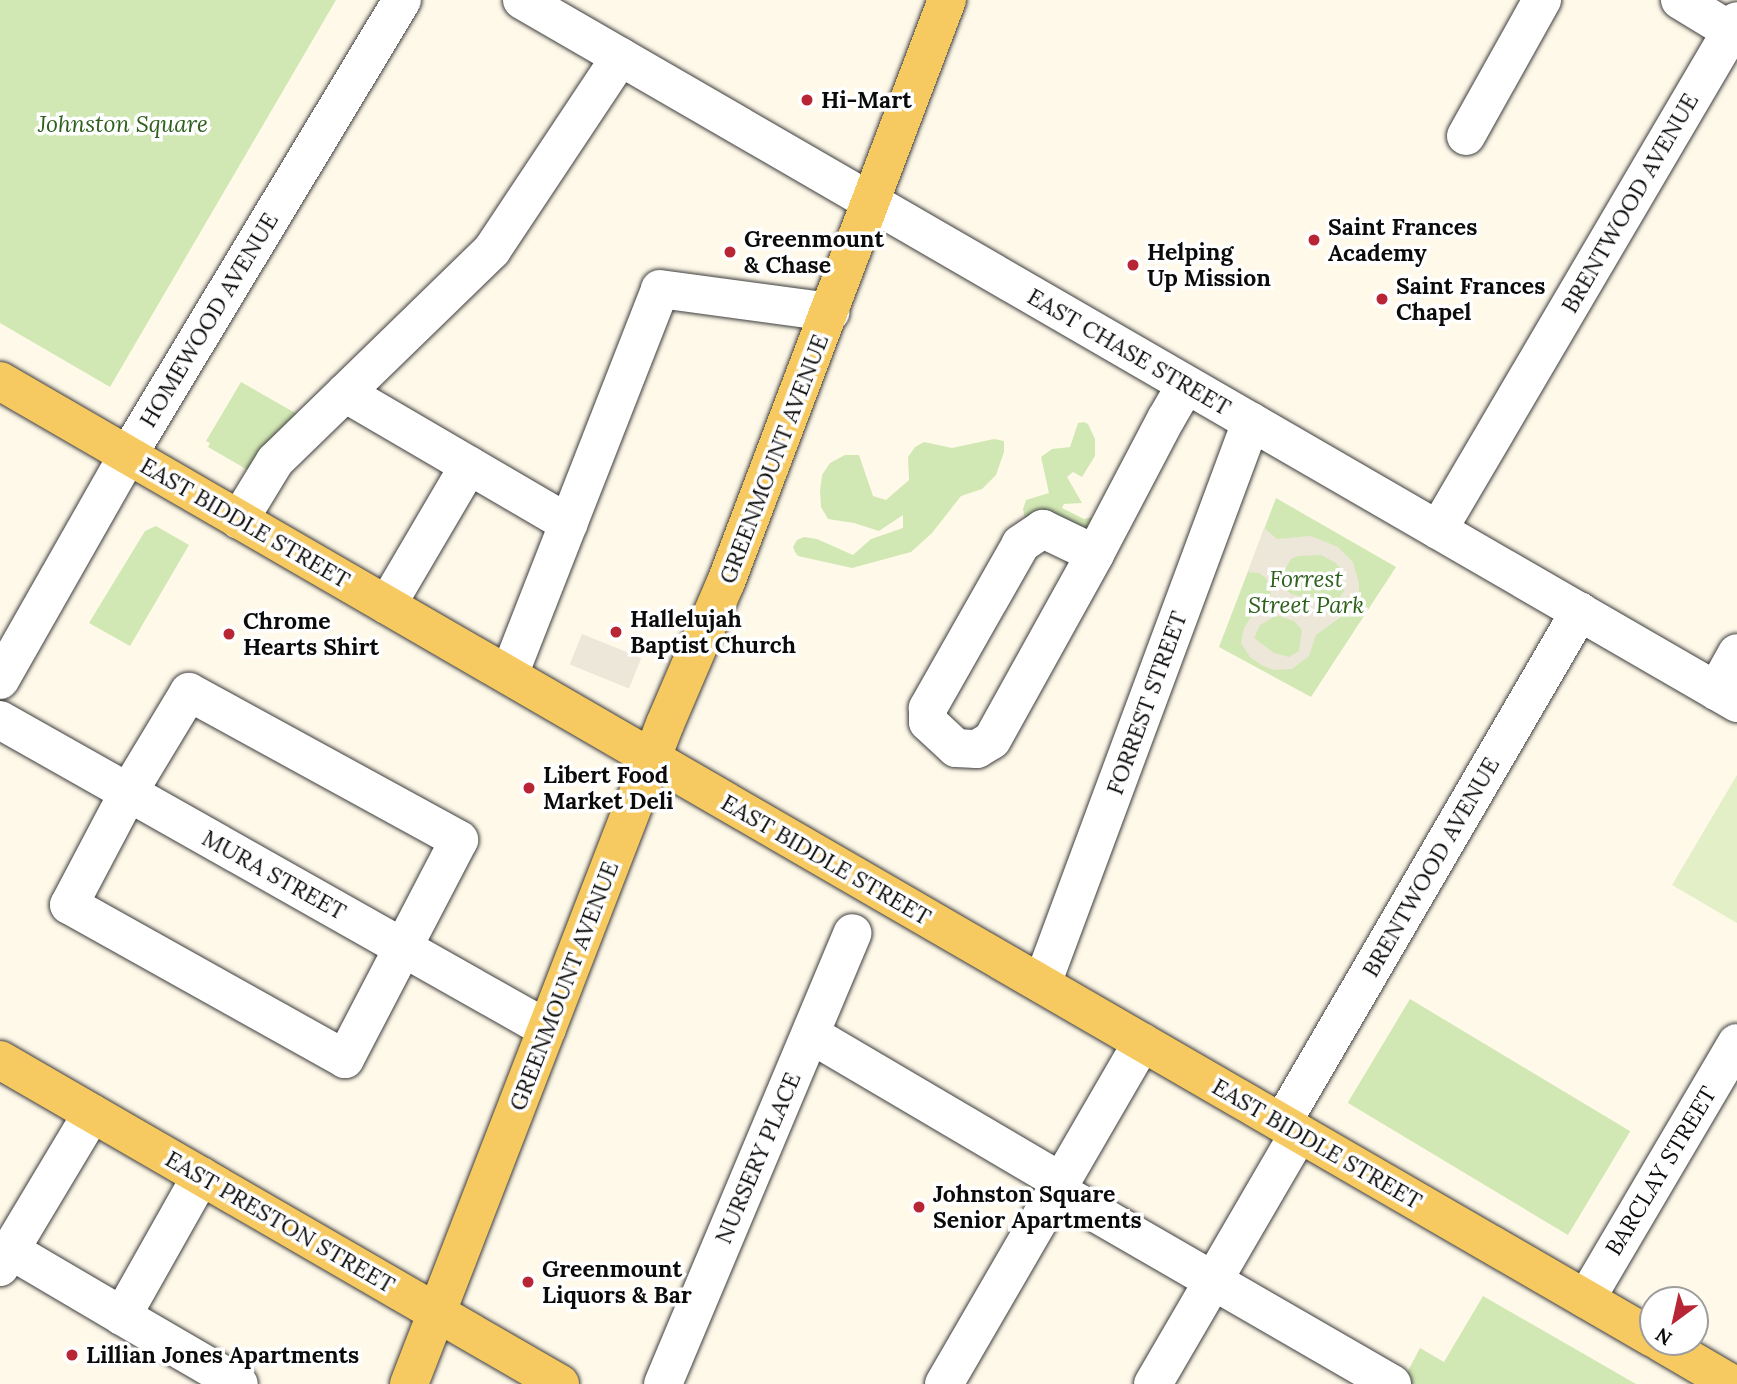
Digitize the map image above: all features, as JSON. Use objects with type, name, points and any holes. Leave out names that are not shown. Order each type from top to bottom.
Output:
[{"type":"main road","name":"GREENMOUNT AVENUE","points":[[409,1384],[653,759],[726,582],[873,203],[947,0]]},
{"type":"main road","name":"EAST BIDDLE STREET","points":[[0,381],[1639,1330]]},
{"type":"main road","name":"EAST PRESTON STREET","points":[[0,1060],[560,1384]]},
{"type":"main road","points":[[1684,1356],[1732,1384]]},
{"type":"street","name":"HOMEWOOD AVENUE","points":[[0,680],[128,455],[402,0]]},
{"type":"street","name":"EAST CHASE STREET","points":[[522,0],[1727,697]]},
{"type":"street","points":[[1466,136],[1542,0]]},
{"type":"street","points":[[1680,0],[1733,15]]},
{"type":"street","name":"BRENTWOOD AVENUE","points":[[1438,530],[1733,15]]},
{"type":"street","points":[[239,520],[275,461],[492,250],[620,57]]},
{"type":"street","points":[[509,676],[660,289],[830,312]]},
{"type":"street","points":[[1095,554],[1043,529],[1021,544],[928,708],[928,723],[956,748],[977,749],[992,740],[1095,554],[1186,385]]},
{"type":"street","points":[[345,393],[569,524]]},
{"type":"street","name":"FORREST STREET","points":[[1042,985],[1251,422]]},
{"type":"street","points":[[387,605],[469,465]]},
{"type":"street","name":"BRENTWOOD AVENUE","points":[[1153,1384],[1214,1282],[1290,1128],[1580,611]]},
{"type":"street","points":[[1727,697],[1737,653]]},
{"type":"street","points":[[189,692],[459,840],[404,948],[345,1059],[69,905],[128,793],[189,692]]},
{"type":"street","name":"MURA STREET","points":[[0,720],[547,1029]]},
{"type":"street","name":"NURSERY PLACE","points":[[663,1384],[853,933]]},
{"type":"street","points":[[822,1041],[1214,1282],[1392,1384]]},
{"type":"street","points":[[946,1383],[1142,1042]]},
{"type":"street","name":"BARCLAY STREET","points":[[1586,1299],[1737,1043]]},
{"type":"street","points":[[92,1113],[5,1258],[122,1316],[239,1384]]},
{"type":"street","points":[[122,1316],[201,1176]]},
{"type":"green space","name":"Johnston Square","points":[[0,0],[336,0],[110,387],[0,323]]},
{"type":"green space","points":[[241,382],[297,414],[260,477],[208,447],[210,443],[206,441]]},
{"type":"green space","points":[[1078,423],[1088,424],[1095,439],[1095,456],[1082,477],[1073,472],[1067,477],[1082,503],[1064,504],[1062,508],[1084,519],[1095,517],[1104,531],[1025,519],[1023,509],[1026,500],[1049,493],[1041,457],[1052,449],[1070,447]]},
{"type":"green space","points":[[994,439],[1004,441],[1004,452],[996,475],[982,489],[961,496],[932,533],[911,552],[852,568],[798,556],[795,552],[793,547],[797,540],[804,537],[817,539],[853,555],[871,539],[903,528],[903,515],[879,531],[828,519],[821,507],[820,491],[822,475],[830,463],[845,455],[859,455],[873,496],[886,500],[909,480],[908,457],[915,447],[924,442],[952,448]]},
{"type":"green space","name":"Forrest Street Park","points":[[1276,498],[1396,567],[1311,697],[1219,647]]},
{"type":"green space","points":[[156,526],[189,545],[130,646],[89,623],[145,531]]},
{"type":"green space","points":[[1737,775],[1737,923],[1672,885]]},
{"type":"green space","points":[[1410,999],[1630,1131],[1568,1235],[1348,1103]]},
{"type":"green space","points":[[1483,1296],[1636,1384],[1401,1384],[1420,1348],[1444,1362]]},
{"type":"shaded area","points":[[1264,528],[1277,539],[1311,536],[1338,547],[1353,562],[1359,592],[1349,611],[1316,635],[1309,656],[1292,669],[1274,670],[1250,657],[1241,643],[1244,628],[1250,618],[1266,607],[1271,594],[1267,579],[1259,573],[1248,572]],"holes":[[[1321,555],[1336,563],[1342,571],[1344,591],[1337,601],[1323,602],[1291,594],[1285,589],[1283,573],[1291,559]],[[1277,615],[1294,621],[1302,630],[1299,651],[1289,657],[1274,653],[1254,638],[1260,625]]]},
{"type":"shaded area","points":[[582,634],[641,658],[629,689],[570,665]]},
{"type":"place","name":"Hi-Mart","points":[[807,100]]},
{"type":"place","name":"Saint Frances Academy","points":[[1314,240]]},
{"type":"place","name":"Greenmount & Chase","points":[[730,252]]},
{"type":"place","name":"Helping Up Mission","points":[[1133,265]]},
{"type":"place","name":"Saint Frances Chapel","points":[[1382,299]]},
{"type":"place","name":"Hallelujah Baptist Church","points":[[616,632]]},
{"type":"place","name":"Chrome Hearts Shirt","points":[[229,634]]},
{"type":"place","name":"Libert Food Market Deli","points":[[529,788]]},
{"type":"place","name":"Johnston Square Senior Apartments","points":[[919,1207]]},
{"type":"place","name":"Greenmount Liquors & Bar","points":[[528,1282]]},
{"type":"place","name":"Lillian Jones Apartments","points":[[72,1355]]}]
